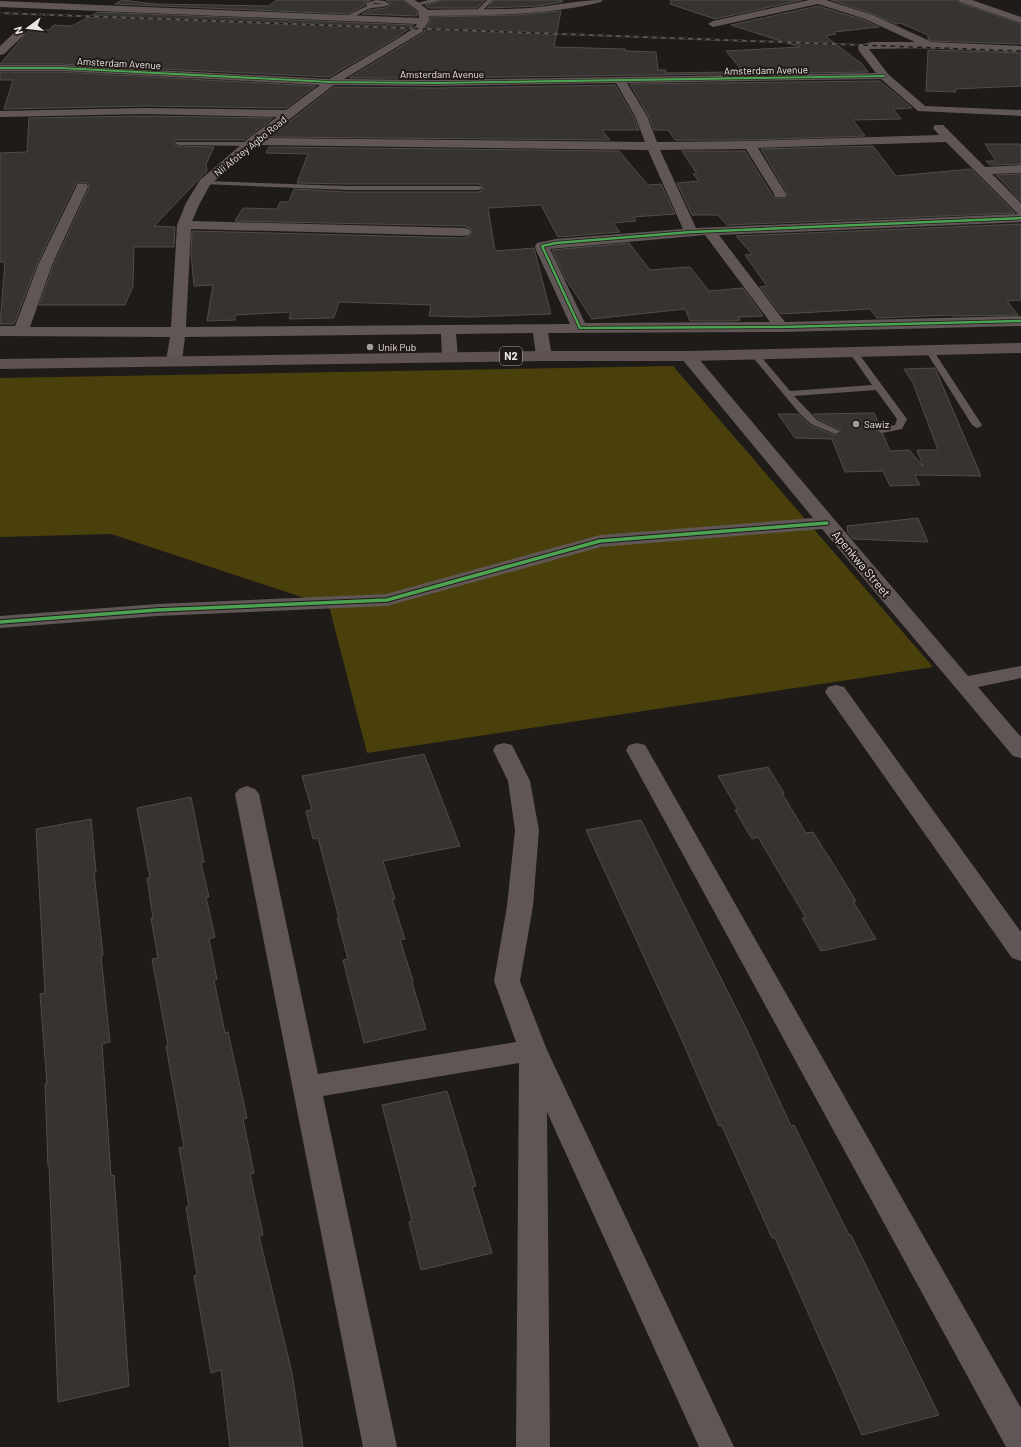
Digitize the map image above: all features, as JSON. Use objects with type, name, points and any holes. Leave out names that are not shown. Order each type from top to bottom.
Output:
[{"type":"highway","name":"N2","points":[[0,364],[450,357],[755,355],[1021,348]]},
{"type":"street","points":[[148,9],[164,0]]},
{"type":"street","points":[[0,4],[345,18],[418,10],[477,13],[529,11],[566,7],[598,0]]},
{"type":"street","points":[[713,24],[817,0],[869,17],[930,45]]},
{"type":"street","points":[[963,0],[1021,20]]},
{"type":"street","points":[[984,6],[999,2]]},
{"type":"street","name":"Nii Afotey Agbo Road","points":[[174,362],[178,332],[184,225],[193,203],[205,183],[252,143],[331,82],[418,30],[418,10]]},
{"type":"street","points":[[0,52],[20,33]]},
{"type":"street","points":[[1021,49],[930,45],[872,45],[862,47],[884,76],[922,109],[948,138],[1021,211]]},
{"type":"street","name":"Amsterdam Avenue","points":[[0,68],[68,69],[331,82],[436,83],[884,76]]},
{"type":"street","points":[[620,80],[641,116],[652,146],[691,232]]},
{"type":"street","points":[[922,109],[1021,114]]},
{"type":"street","points":[[0,114],[108,111],[229,111],[289,114]]},
{"type":"street","points":[[252,143],[652,146],[750,145],[948,138]]},
{"type":"street","points":[[750,145],[780,194]]},
{"type":"street","points":[[981,171],[1021,169]]},
{"type":"street","points":[[21,331],[45,265],[82,187]]},
{"type":"street","points":[[580,328],[542,246],[548,244],[691,232],[1021,218]]},
{"type":"street","points":[[184,225],[464,232]]},
{"type":"street","points":[[709,231],[781,327]]},
{"type":"street","points":[[0,331],[178,332],[781,327],[1021,321]]},
{"type":"street","points":[[540,328],[544,356]]},
{"type":"street","points":[[448,330],[450,357]]},
{"type":"street","name":"Apenkwa Street","points":[[688,356],[827,523],[1021,751]]},
{"type":"street","points":[[0,622],[158,610],[387,600],[600,541],[827,523]]},
{"type":"street","points":[[963,683],[1021,672]]},
{"type":"street","points":[[836,692],[1021,951]]},
{"type":"street","points":[[504,750],[519,781],[527,830],[520,906],[507,981],[533,1050],[718,1447]]},
{"type":"street","points":[[637,750],[1021,1441]]},
{"type":"street","points":[[247,794],[380,1447]]},
{"type":"street","points":[[307,1087],[533,1050]]},
{"type":"street","points":[[533,1050],[533,1447]]},
{"type":"lane","points":[[361,0],[370,4],[383,6],[392,1]]},
{"type":"lane","points":[[418,10],[438,0]]},
{"type":"lane","points":[[477,13],[490,0]]},
{"type":"lane","points":[[345,18],[370,4]]},
{"type":"lane","points":[[178,143],[252,143]]},
{"type":"lane","points":[[205,183],[347,188],[479,188]]},
{"type":"lane","points":[[929,350],[977,425]]},
{"type":"lane","points":[[853,352],[902,419],[899,427],[882,430]]},
{"type":"lane","points":[[755,355],[803,412],[814,422],[835,431]]},
{"type":"lane","points":[[788,394],[878,387]]},
{"type":"shaded area","points":[[673,366],[933,667],[367,753],[329,606],[111,534],[0,537],[0,378]]},
{"type":"building","points":[[122,0],[155,4],[268,6],[277,0],[371,0],[365,2],[365,5],[348,14],[115,4]]},
{"type":"building","points":[[386,0],[403,0],[417,12],[417,16],[362,14],[369,10],[385,8],[391,5],[391,3]]},
{"type":"building","points":[[442,0],[485,0],[477,8],[428,8],[425,5]]},
{"type":"building","points":[[494,0],[563,0],[562,2],[539,6],[487,8]]},
{"type":"building","points":[[671,0],[802,0],[715,19],[670,4]]},
{"type":"building","points":[[831,0],[956,0],[960,3],[1021,24],[1021,44],[932,41],[928,39],[928,35],[900,23],[896,24],[873,14]]},
{"type":"building","points":[[818,6],[864,20],[879,27],[834,32],[836,34],[825,36],[862,64],[868,72],[349,78],[423,33],[430,22],[430,17],[516,15],[561,11],[554,47],[625,49],[625,51],[656,52],[658,70],[666,70],[665,73],[732,72],[730,69],[740,68],[726,51],[800,47],[731,25]]},
{"type":"building","points":[[98,12],[414,25],[396,38],[329,77],[60,64],[0,64],[30,29],[49,30],[54,25],[72,26]]},
{"type":"building","points":[[928,50],[1021,53],[1021,86],[955,89],[956,92],[926,91]]},
{"type":"building","points":[[0,72],[60,72],[316,86],[286,108],[144,106],[4,109],[13,80],[0,80]]},
{"type":"building","points":[[880,81],[912,108],[893,109],[901,119],[853,120],[865,136],[750,140],[675,140],[668,130],[654,130],[648,115],[630,84]]},
{"type":"building","points":[[615,85],[634,117],[639,130],[602,130],[610,140],[269,137],[334,87],[436,88]]},
{"type":"building","points":[[144,116],[273,118],[244,140],[176,140],[174,142],[174,144],[178,146],[214,147],[206,164],[207,171],[154,226],[175,227],[174,247],[134,247],[133,286],[125,305],[39,305],[53,266],[89,188],[88,183],[76,183],[37,264],[14,324],[0,324],[5,262],[0,262],[0,153],[27,152],[29,118]]},
{"type":"building","points":[[985,144],[1021,144],[1021,164],[990,165],[986,161],[996,161]]},
{"type":"building","points":[[873,146],[896,176],[971,169],[1015,213],[727,225],[718,215],[692,215],[677,183],[699,181],[693,174],[697,174],[682,151],[745,151],[774,198],[785,198],[787,193],[761,149]]},
{"type":"building","points":[[269,147],[619,151],[648,185],[661,184],[675,214],[633,217],[636,221],[613,223],[620,232],[558,237],[541,205],[488,208],[495,251],[534,248],[551,314],[471,317],[429,316],[431,305],[339,302],[334,318],[289,319],[291,312],[235,315],[235,320],[207,321],[213,285],[194,286],[191,253],[192,231],[464,238],[472,233],[470,228],[464,226],[235,221],[243,208],[277,209],[280,202],[289,202],[294,189],[347,192],[479,192],[484,189],[479,184],[297,183],[308,154],[266,153]]},
{"type":"building","points":[[1021,174],[1021,201],[996,175]]},
{"type":"building","points":[[1021,224],[1021,300],[1007,301],[1018,315],[951,315],[877,318],[870,309],[781,314],[760,287],[767,286],[745,255],[752,254],[736,236]]},
{"type":"building","points":[[629,243],[650,270],[690,267],[709,291],[743,288],[763,316],[738,317],[740,320],[733,321],[690,321],[685,309],[592,319],[565,278],[552,250]]},
{"type":"building","points":[[935,368],[981,476],[915,475],[920,485],[890,486],[883,471],[845,472],[832,439],[795,438],[778,414],[798,414],[810,425],[834,435],[841,430],[818,419],[813,414],[874,413],[880,426],[876,430],[883,434],[890,451],[909,450],[923,466],[917,450],[938,450],[913,383],[904,369]]},
{"type":"building","points":[[918,518],[928,542],[853,539],[848,533],[847,526]]},
{"type":"building","points":[[424,754],[460,846],[383,861],[395,899],[392,899],[405,939],[400,940],[426,1029],[364,1043],[343,960],[348,959],[337,918],[339,918],[318,838],[313,839],[306,811],[312,810],[302,776]]},
{"type":"building","points":[[768,767],[806,833],[813,832],[837,870],[856,901],[853,901],[876,939],[821,951],[802,918],[806,918],[758,837],[752,839],[735,810],[738,810],[718,776]]},
{"type":"building","points":[[191,797],[204,862],[201,863],[209,897],[206,897],[215,937],[209,939],[217,979],[214,980],[225,1033],[228,1032],[247,1118],[243,1119],[254,1173],[250,1174],[263,1235],[259,1236],[292,1373],[303,1447],[230,1447],[221,1370],[211,1373],[194,1276],[197,1275],[186,1207],[189,1206],[179,1148],[184,1147],[166,1046],[168,1045],[152,959],[158,958],[151,918],[153,918],[147,878],[150,878],[137,808]]},
{"type":"building","points":[[91,819],[96,872],[94,872],[103,955],[101,956],[110,1042],[102,1044],[111,1176],[114,1175],[129,1386],[58,1402],[45,1084],[47,1084],[40,994],[45,993],[36,829]]},
{"type":"building","points":[[641,820],[746,1028],[791,1126],[794,1125],[849,1235],[851,1235],[939,1415],[862,1435],[775,1238],[772,1238],[722,1126],[719,1126],[681,1038],[586,830]]},
{"type":"building","points":[[447,1091],[476,1186],[472,1187],[492,1253],[421,1270],[409,1222],[412,1221],[382,1105]]},
{"type":"railway","points":[[0,13],[1021,51]]},
{"type":"cycle path","points":[[0,68],[60,68],[331,82],[436,83],[884,76]]},
{"type":"cycle path","points":[[1021,218],[691,232],[556,243],[542,246],[580,328],[781,327],[1021,321]]},
{"type":"cycle path","points":[[0,622],[157,610],[387,600],[600,541],[827,523]]},
{"type":"place","name":"Unik Pub","points":[[370,347]]},
{"type":"place","name":"Sawiz","points":[[856,424]]}]
